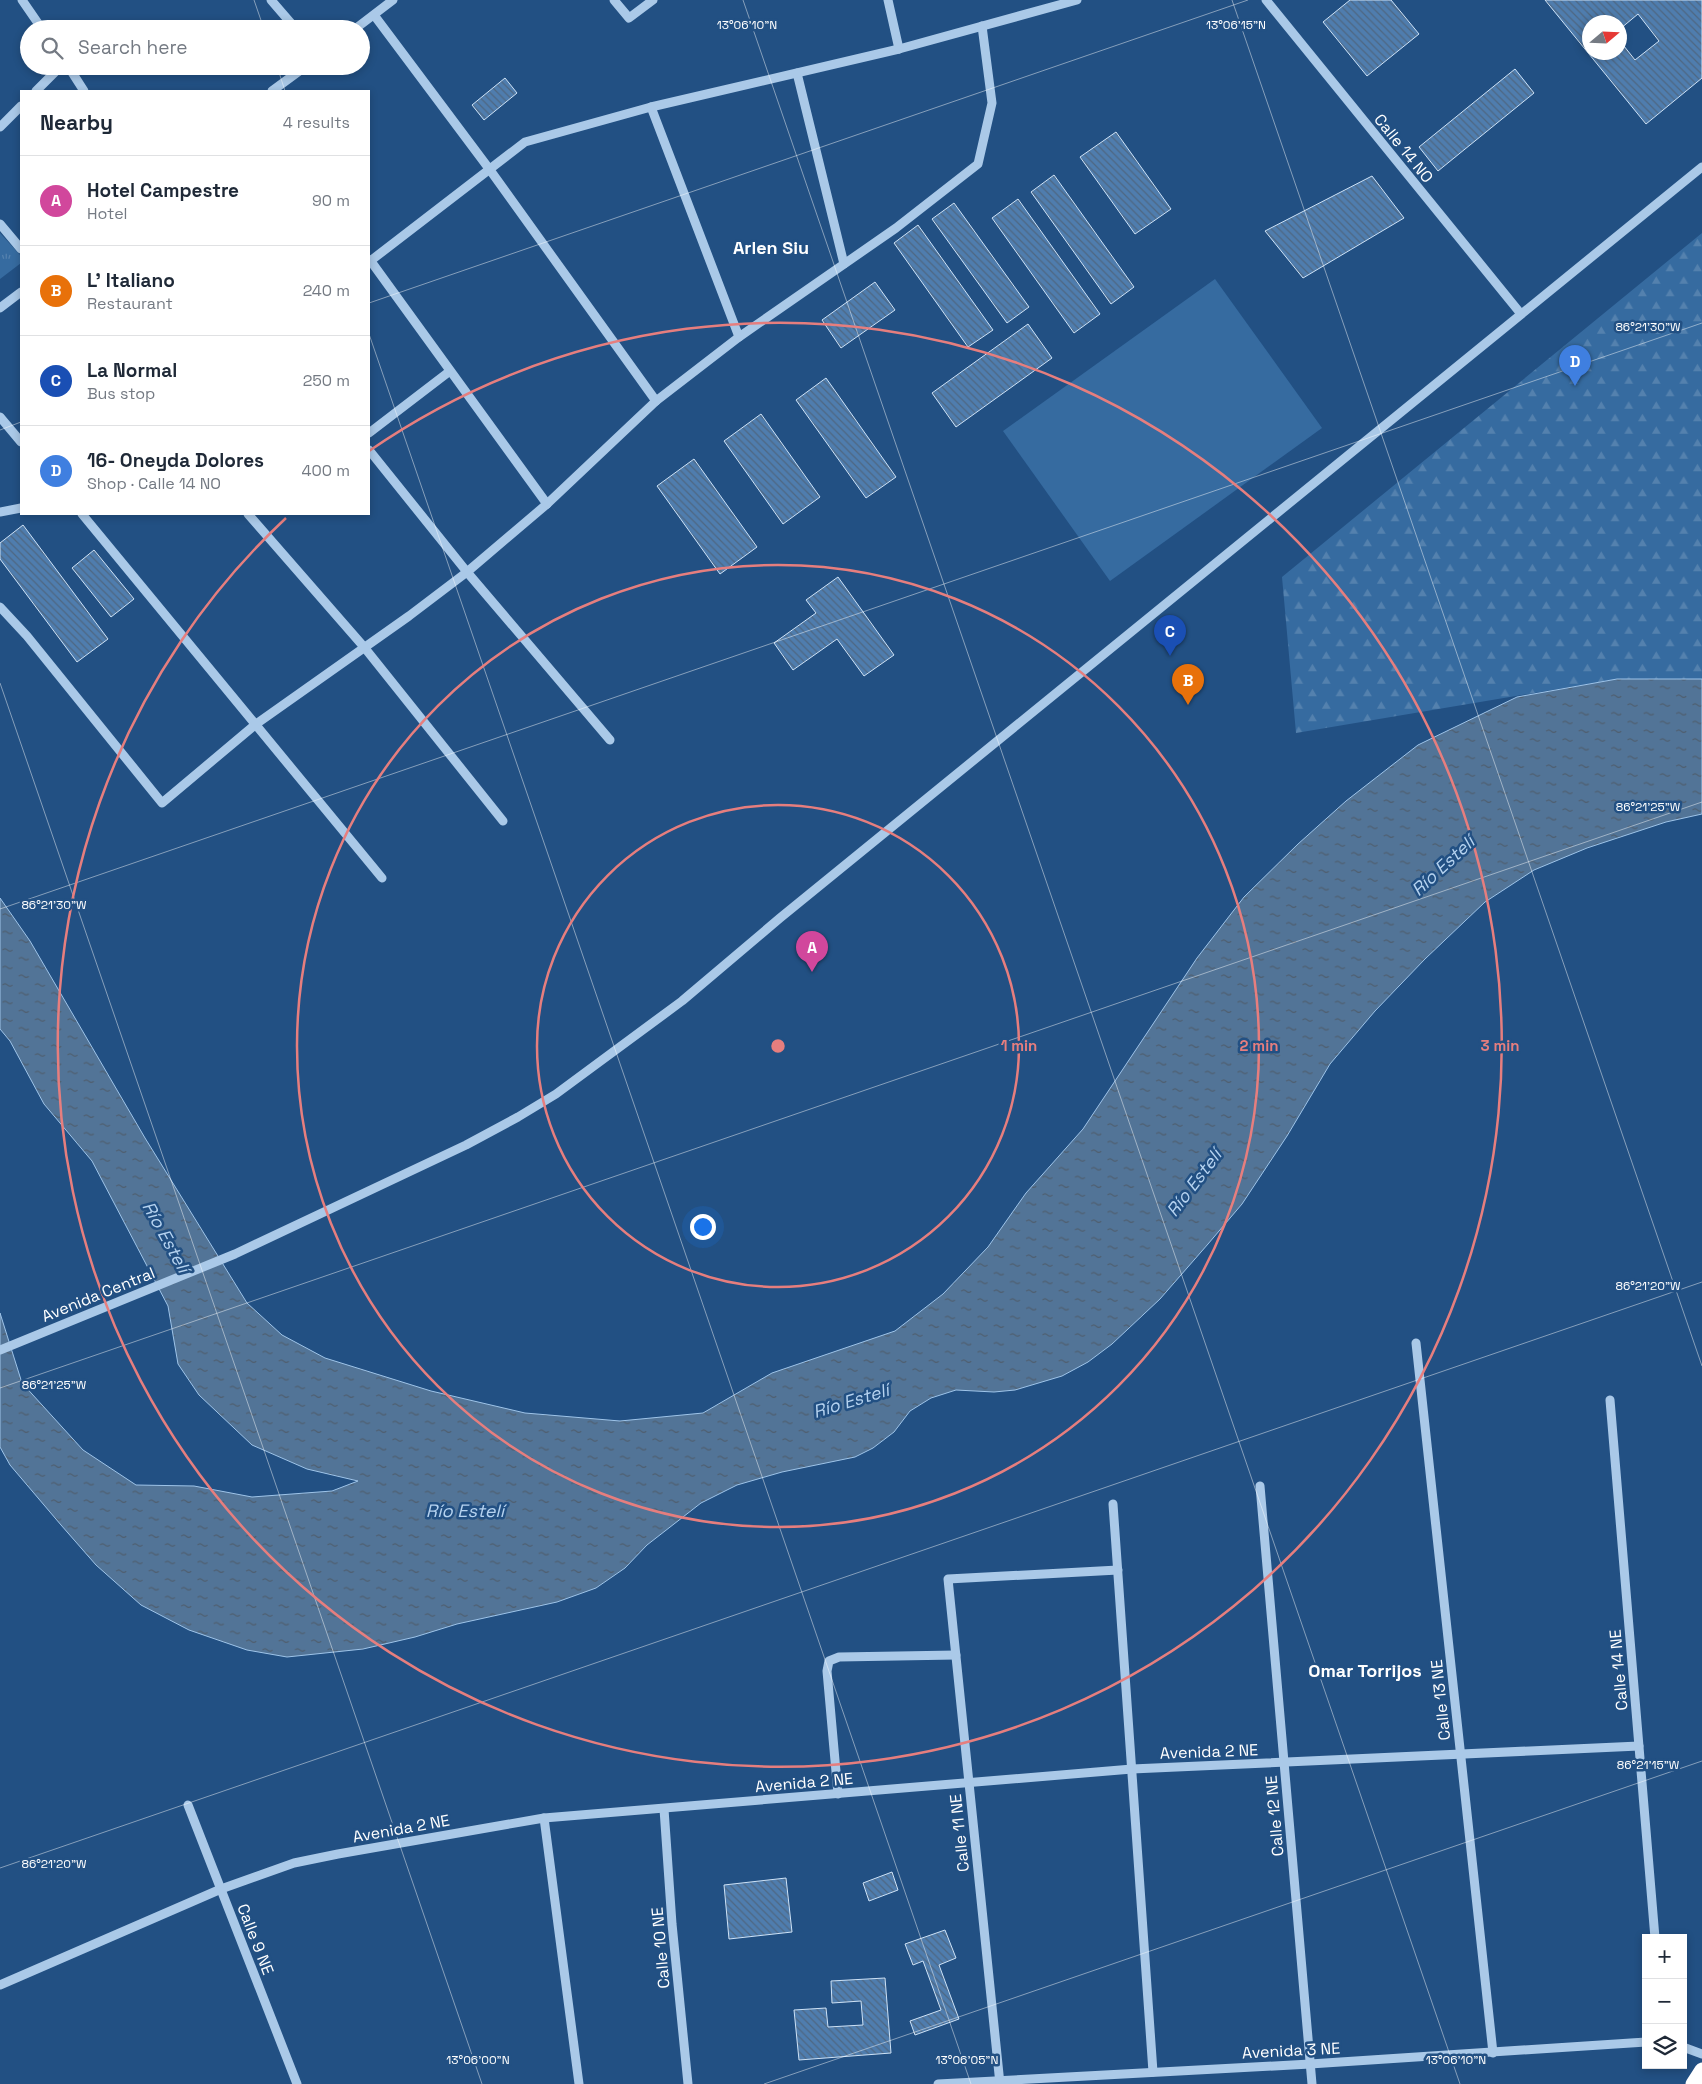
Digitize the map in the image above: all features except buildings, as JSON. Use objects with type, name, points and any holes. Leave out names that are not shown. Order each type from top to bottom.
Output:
[{"type":"highway","points":[[1693,2084],[1702,2070]]},
{"type":"street","points":[[22,0],[36,20]]},
{"type":"street","points":[[272,0],[289,20]]},
{"type":"street","points":[[366,20],[393,0]]},
{"type":"street","points":[[614,0],[629,18],[653,0]]},
{"type":"street","points":[[888,0],[899,49]]},
{"type":"street","points":[[547,504],[370,261],[525,142],[651,107],[899,49],[1077,0]]},
{"type":"street","name":"Calle 14 NO","points":[[1266,0],[1521,314]]},
{"type":"street","points":[[374,14],[490,170],[656,402]]},
{"type":"street","points":[[0,607],[28,636],[162,803],[256,724],[467,572],[547,504],[656,402],[739,337],[896,228],[978,164],[992,103],[982,26]]},
{"type":"street","points":[[797,73],[844,264]]},
{"type":"street","points":[[37,90],[52,75]]},
{"type":"street","points":[[74,75],[83,90]]},
{"type":"street","points":[[273,90],[294,75]]},
{"type":"street","points":[[0,127],[20,107]]},
{"type":"street","points":[[651,107],[739,337]]},
{"type":"street","name":"Avenida Central","points":[[0,1350],[235,1254],[466,1145],[556,1094],[682,1000],[780,918],[1702,168]]},
{"type":"street","points":[[0,224],[20,247]]},
{"type":"street","points":[[0,308],[20,293]]},
{"type":"street","points":[[370,433],[450,371]]},
{"type":"street","points":[[0,417],[20,441]]},
{"type":"street","points":[[370,451],[467,572],[610,740]]},
{"type":"street","points":[[0,512],[20,508]]},
{"type":"street","points":[[83,515],[382,878]]},
{"type":"street","points":[[249,515],[364,647],[503,821]]},
{"type":"street","name":"Calle 13 NE","points":[[1416,1343],[1493,2053]]},
{"type":"street","name":"Calle 14 NE","points":[[1610,1400],[1655,1934]]},
{"type":"street","name":"Calle 12 NE","points":[[1260,1486],[1312,2084]]},
{"type":"street","points":[[1113,1504],[1153,2072]]},
{"type":"street","name":"Calle 11 NE","points":[[1000,2082],[948,1579],[1118,1570]]},
{"type":"street","points":[[838,1794],[827,1671],[829,1661],[839,1656],[956,1655]]},
{"type":"street","name":"Avenida 2 NE","points":[[0,1986],[221,1889],[294,1864],[338,1854],[544,1818],[1132,1769],[1639,1746]]},
{"type":"street","name":"Calle 9 NE","points":[[188,1805],[297,2084]]},
{"type":"street","name":"Calle 10 NE","points":[[664,1809],[672,1924],[688,2084]]},
{"type":"street","points":[[544,1818],[579,2084]]},
{"type":"street","name":"Avenida 3 NE","points":[[938,2084],[1310,2064],[1642,2042]]},
{"type":"street","points":[[1687,2049],[1702,2054]]},
{"type":"green space","points":[[0,233],[20,255],[20,264],[0,279]]},
{"type":"green space","points":[[1702,233],[1702,679],[1617,679],[1296,733],[1282,577]]},
{"type":"green space","points":[[1215,279],[1322,428],[1110,581],[1003,431]]},
{"type":"water","name":"Río Estelí","points":[[1617,679],[1702,679],[1702,814],[1666,822],[1587,848],[1534,870],[1485,902],[1425,959],[1375,1011],[1330,1064],[1287,1136],[1242,1204],[1160,1299],[1112,1344],[1088,1362],[1062,1376],[1015,1390],[994,1392],[956,1390],[931,1398],[910,1411],[894,1432],[873,1448],[855,1457],[782,1472],[737,1485],[701,1503],[647,1545],[625,1568],[596,1588],[557,1602],[457,1624],[415,1637],[363,1649],[287,1657],[247,1650],[189,1630],[141,1605],[96,1565],[10,1465],[0,1447],[0,1313],[22,1383],[83,1450],[136,1485],[194,1486],[252,1497],[332,1491],[358,1481],[307,1469],[252,1445],[199,1395],[178,1364],[168,1306],[92,1161],[44,1104],[10,1041],[0,1029],[0,898],[30,941],[145,1138],[247,1303],[282,1335],[325,1358],[431,1391],[525,1413],[620,1421],[703,1413],[772,1373],[895,1331],[943,1294],[988,1247],[1026,1193],[1083,1129],[1197,958],[1244,897],[1298,844],[1346,801],[1418,745],[1517,697]]},
{"type":"place","name":"16- Oneyda Dolores","points":[[1575,386]]},
{"type":"place","name":"La Normal","points":[[1170,656]]},
{"type":"place","name":"L' Italiano","points":[[1188,705]]},
{"type":"place","name":"Hotel Campestre","points":[[812,972]]},
{"type":"district","name":"Arlen Siu","points":[[771,248]]},
{"type":"district","name":"Omar Torrijos","points":[[1365,1671]]}]
